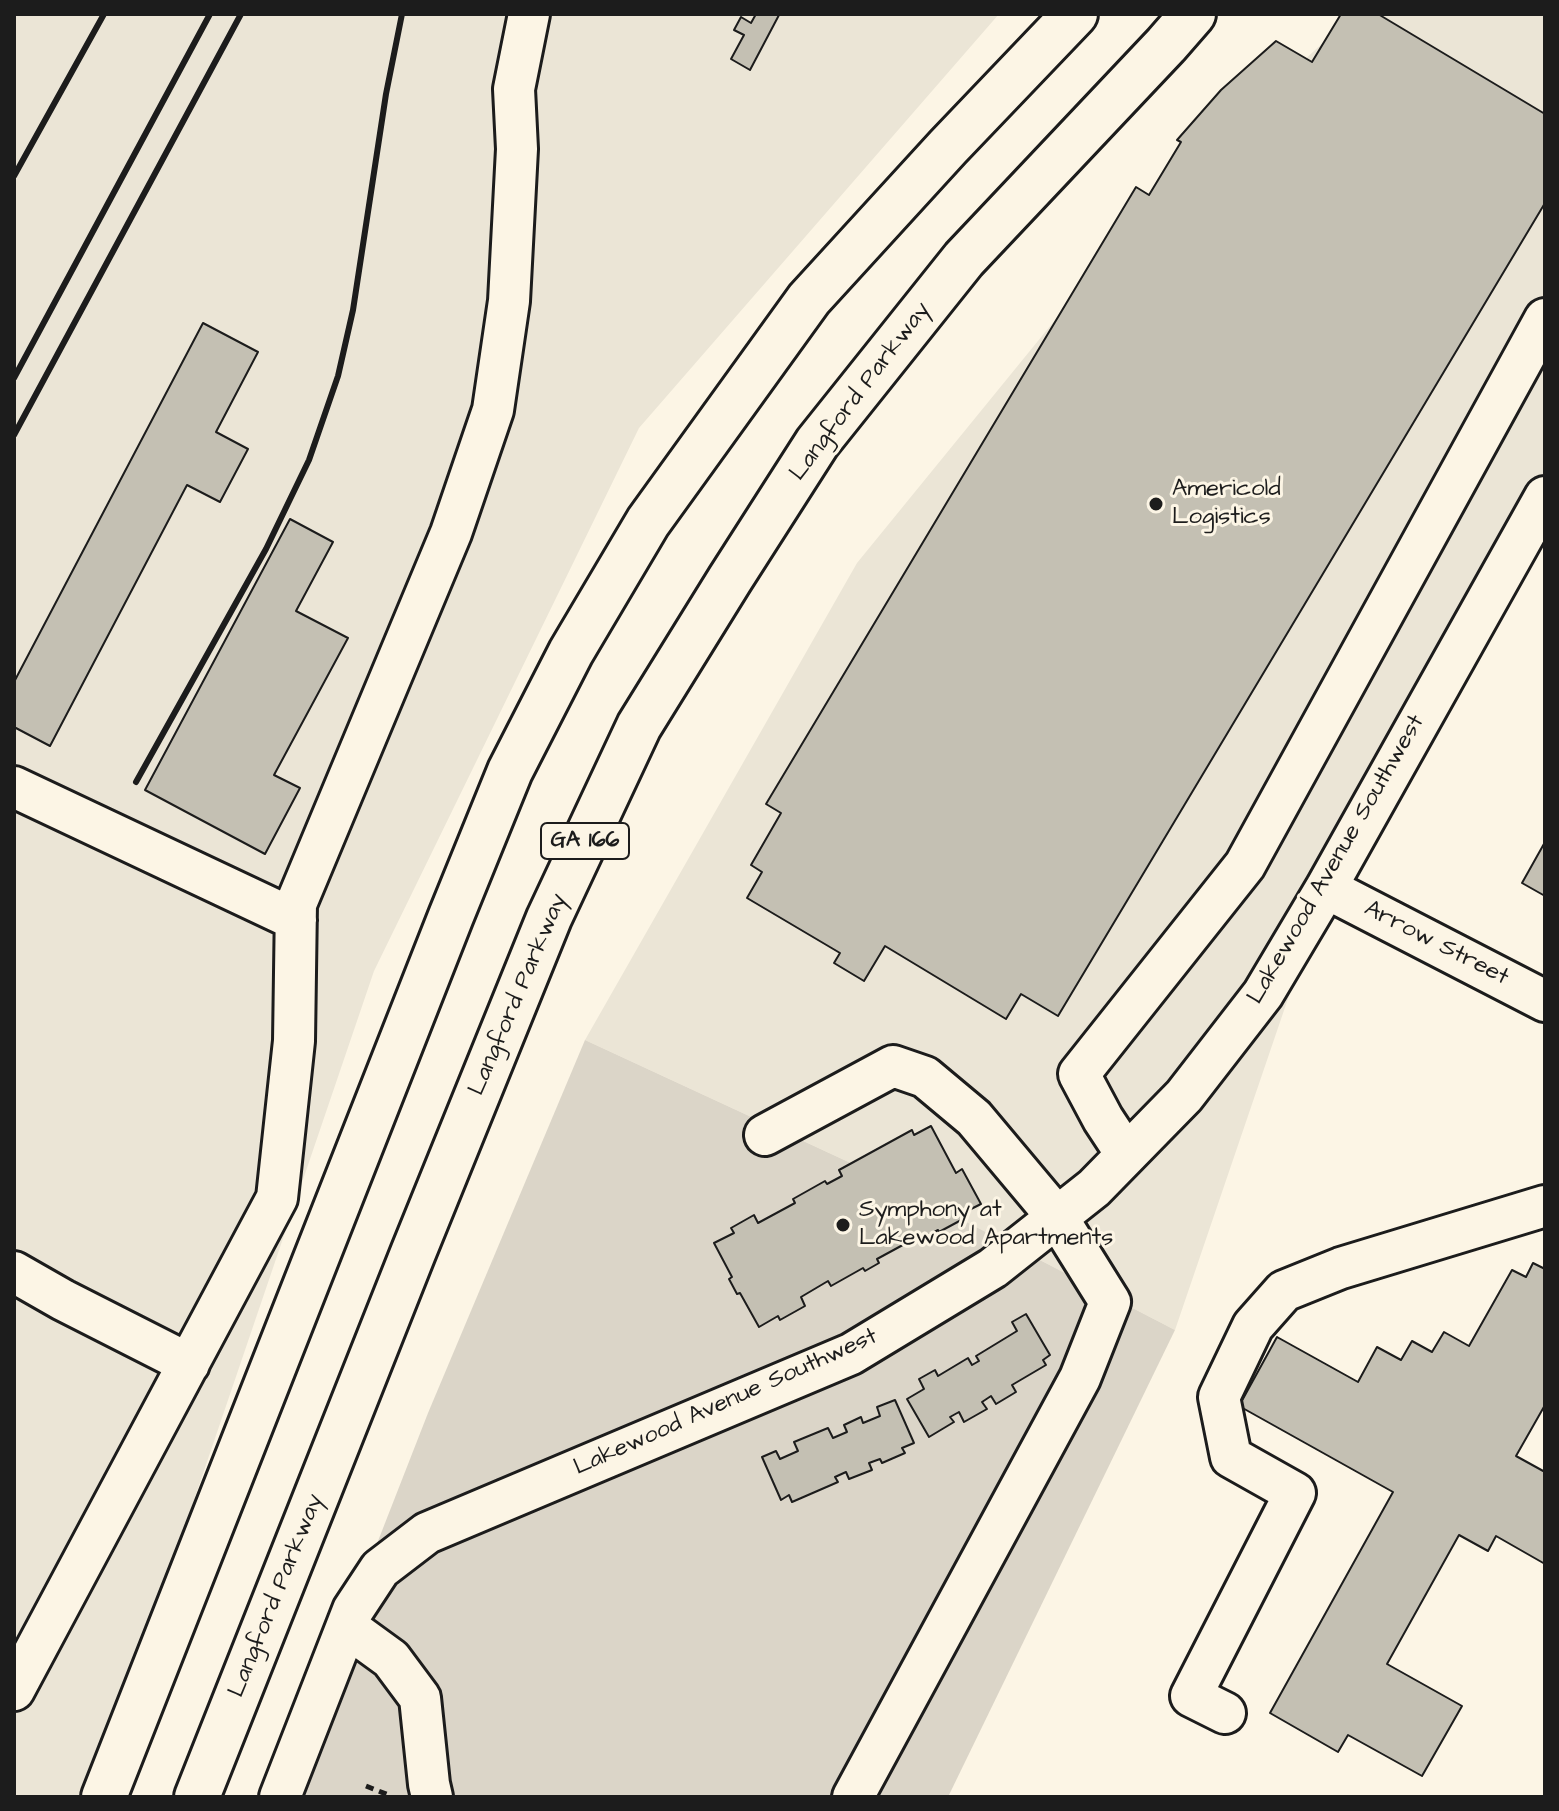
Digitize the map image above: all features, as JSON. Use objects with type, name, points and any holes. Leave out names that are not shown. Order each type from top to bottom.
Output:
[{"type":"highway","points":[[104,1797],[510,771],[571,652],[648,522],[809,299],[1075,14]]},
{"type":"highway","name":"Langford Parkway","points":[[197,1797],[549,918],[639,726],[817,443],[964,259],[1193,14]]},
{"type":"street","points":[[14,1690],[25,1645],[189,1364],[277,1198],[294,1041],[296,904],[451,533],[493,410],[509,301],[517,149],[514,89],[529,14]]},
{"type":"street","points":[[1126,1154],[1079,1074],[1245,865],[1545,319]]},
{"type":"street","name":"Lakewood Avenue Southwest","points":[[280,1797],[353,1610],[380,1569],[427,1533],[851,1354],[993,1268],[1094,1188],[1184,1096],[1263,994],[1326,888],[1545,497]]},
{"type":"street","points":[[14,787],[296,920]]},
{"type":"street","name":"Arrow Street","points":[[1326,888],[1545,1001]]},
{"type":"street","points":[[765,1135],[893,1066],[925,1077],[974,1118],[1057,1217],[1110,1302],[1080,1378],[853,1797]]},
{"type":"street","points":[[1225,1713],[1191,1696],[1295,1493],[1231,1457],[1219,1397],[1253,1326],[1284,1291],[1341,1268],[1545,1206]]},
{"type":"street","points":[[14,1272],[189,1364]]},
{"type":"street","points":[[347,1627],[391,1659],[420,1698],[432,1797]]},
{"type":"path","points":[[366,1786],[391,1796]]},
{"type":"shaded area","points":[[14,14],[999,14],[639,428],[374,971],[112,1741],[86,1797],[14,1797]]},
{"type":"shaded area","points":[[1354,14],[1545,14],[1545,505],[1324,893],[1175,1330],[868,1171],[585,1040],[857,563],[1152,201]]},
{"type":"shaded area","points":[[585,1040],[868,1171],[1175,1330],[948,1797],[278,1797],[428,1413]]},
{"type":"building","points":[[756,14],[779,15],[750,70],[731,59],[744,35],[734,30],[741,17],[751,23]]},
{"type":"building","name":"Americold Logistics","points":[[1341,14],[1378,14],[1545,114],[1545,203],[1058,1016],[1021,994],[1006,1019],[885,946],[864,981],[834,963],[840,953],[747,898],[762,872],[751,865],[781,813],[766,804],[1136,187],[1149,195],[1181,142],[1177,140],[1221,90],[1276,41],[1312,62]]},
{"type":"building","points":[[203,323],[258,352],[216,432],[248,449],[220,502],[187,485],[50,746],[14,727],[14,682]]},
{"type":"building","points":[[290,519],[333,542],[296,611],[348,638],[274,775],[300,788],[265,854],[145,790]]},
{"type":"building","points":[[1545,842],[1545,896],[1522,883]]},
{"type":"building","name":"Symphony at Lakewood Apartments","points":[[931,1126],[956,1173],[962,1169],[981,1204],[963,1213],[965,1218],[939,1232],[914,1243],[912,1240],[877,1259],[879,1263],[865,1271],[863,1268],[831,1286],[828,1281],[801,1297],[805,1306],[759,1327],[740,1293],[737,1294],[729,1279],[732,1277],[714,1243],[734,1233],[731,1228],[754,1215],[758,1223],[795,1203],[793,1199],[825,1181],[827,1184],[842,1176],[839,1170],[912,1130],[914,1135]]},
{"type":"building","points":[[1533,1263],[1545,1269],[1545,1405],[1516,1456],[1545,1472],[1545,1564],[1496,1536],[1488,1551],[1459,1535],[1387,1664],[1462,1706],[1422,1776],[1348,1735],[1338,1752],[1270,1713],[1393,1492],[1239,1406],[1277,1337],[1358,1382],[1377,1347],[1401,1360],[1412,1341],[1432,1352],[1444,1332],[1469,1346],[1512,1270],[1526,1277]]},
{"type":"building","points":[[1026,1314],[1050,1355],[1043,1360],[1046,1365],[1012,1385],[1016,1392],[996,1404],[991,1396],[982,1402],[987,1409],[964,1422],[959,1412],[950,1417],[954,1422],[929,1437],[907,1399],[924,1389],[919,1379],[935,1370],[938,1376],[968,1358],[972,1365],[979,1361],[976,1356],[1017,1331],[1012,1322]]},
{"type":"building","points":[[895,1400],[914,1443],[902,1448],[905,1453],[882,1463],[880,1459],[869,1463],[872,1470],[849,1479],[846,1472],[835,1477],[838,1482],[792,1502],[789,1495],[781,1500],[762,1457],[776,1451],[780,1459],[798,1451],[794,1442],[828,1428],[833,1438],[847,1432],[844,1425],[861,1417],[863,1423],[880,1416],[877,1407]]},
{"type":"railway","points":[[14,176],[104,14]]},
{"type":"railway","points":[[14,378],[210,14]]},
{"type":"railway","points":[[14,435],[241,14]]},
{"type":"railway","points":[[136,782],[266,549],[309,460],[338,376],[353,310],[386,94],[402,14]]},
{"type":"place","name":"Americold Logistics","points":[[1156,504]]},
{"type":"place","name":"Symphony at Lakewood Apartments","points":[[843,1225]]}]
